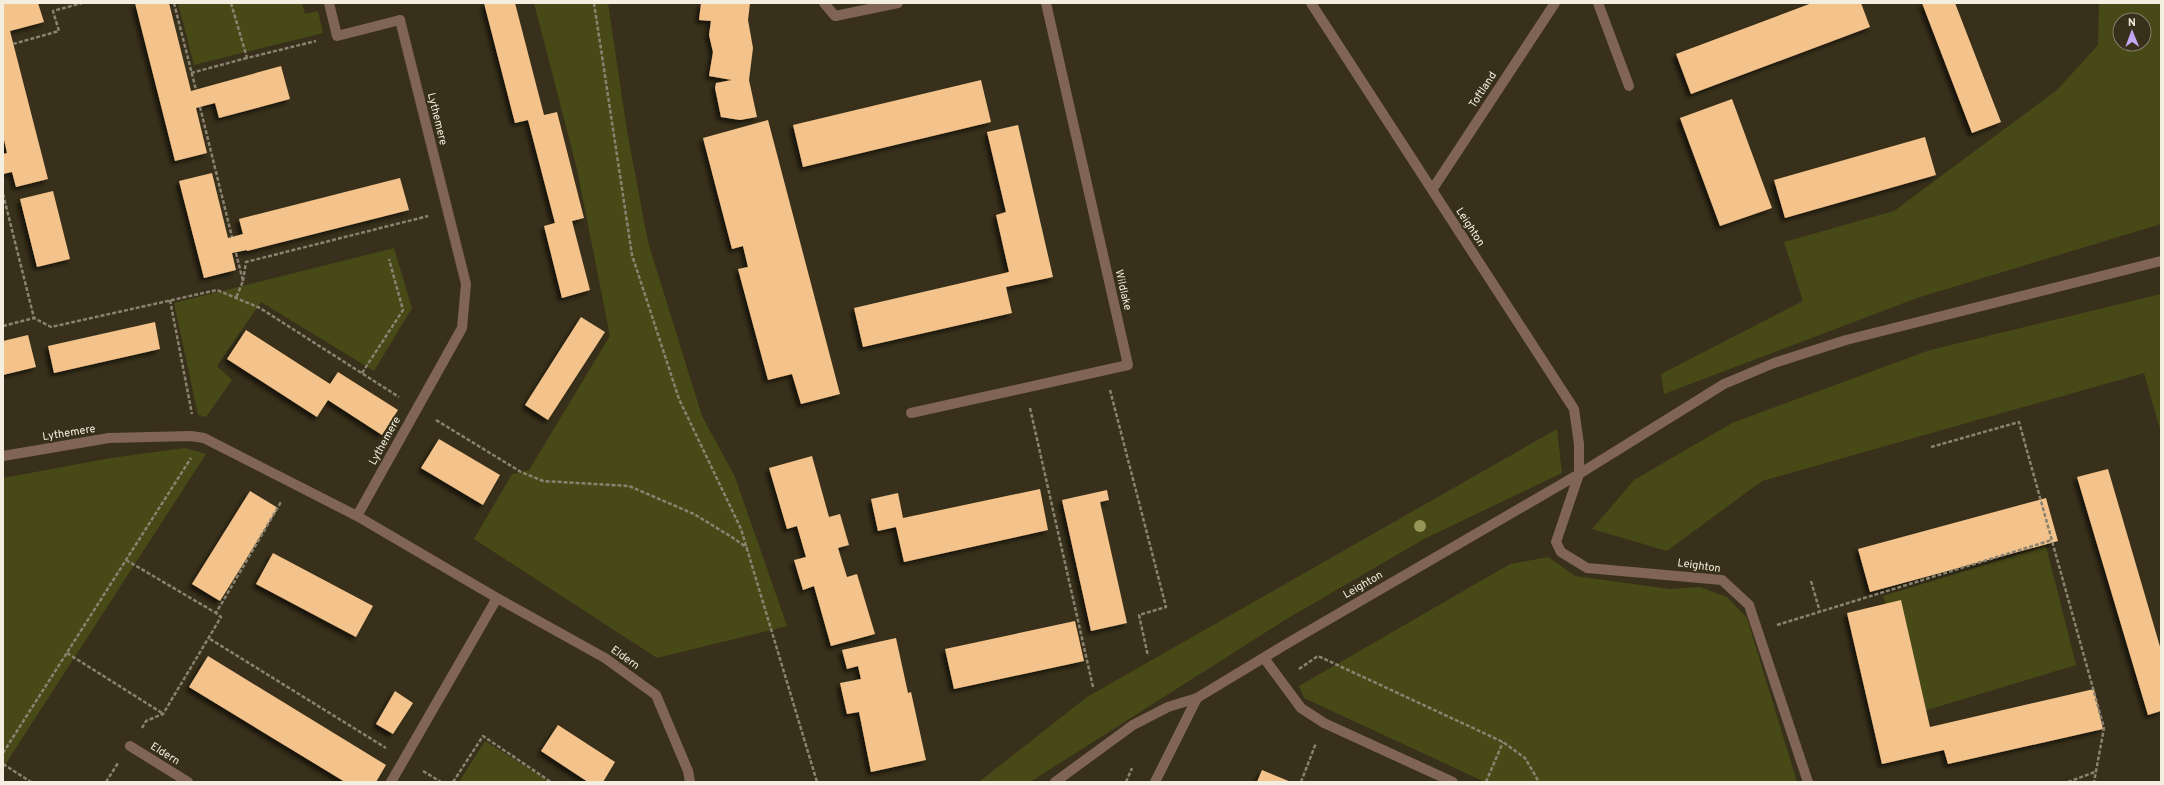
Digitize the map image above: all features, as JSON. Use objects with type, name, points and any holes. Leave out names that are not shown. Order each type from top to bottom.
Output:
[{"type":"street","points":[[329,3],[337,36]]},
{"type":"street","points":[[824,3],[835,16],[898,3]]},
{"type":"street","name":"Wildlake","points":[[911,413],[1128,365],[1046,3]]},
{"type":"street","name":"Leighton","points":[[1311,3],[1574,409],[1579,444],[1579,474],[1556,542],[1561,552],[1587,568],[1722,580],[1749,606],[1808,782]]},
{"type":"street","name":"Toftland","points":[[1432,190],[1554,3]]},
{"type":"street","points":[[1598,3],[1629,86]]},
{"type":"street","name":"Lythemere","points":[[3,456],[110,438],[191,436],[204,438],[357,516],[462,328],[466,284],[400,20],[337,36]]},
{"type":"street","points":[[1579,474],[1724,384],[1774,363],[1881,331],[2161,261]]},
{"type":"street","name":"Leighton","points":[[1055,782],[1133,725],[1168,706],[1197,698],[1288,643],[1579,474]]},
{"type":"street","name":"Eldern","points":[[357,516],[605,658],[656,695],[688,771],[690,782]]},
{"type":"street","points":[[391,782],[498,598]]},
{"type":"street","points":[[1264,658],[1301,708],[1324,723],[1453,782]]},
{"type":"street","points":[[1155,782],[1197,698]]},
{"type":"street","name":"Eldern","points":[[130,746],[188,782]]},
{"type":"path","points":[[13,44],[59,31],[53,11],[82,3]]},
{"type":"path","points":[[174,3],[196,90]]},
{"type":"path","points":[[231,3],[247,58]]},
{"type":"path","points":[[594,3],[632,255],[679,399],[741,529],[817,782]]},
{"type":"path","points":[[191,73],[337,36]]},
{"type":"path","points":[[200,107],[232,237]]},
{"type":"path","points":[[3,194],[34,318]]},
{"type":"path","points":[[236,298],[243,281],[246,262],[448,212]]},
{"type":"path","points":[[236,253],[243,281]]},
{"type":"path","points":[[362,373],[403,310],[389,258]]},
{"type":"path","points":[[3,326],[34,318],[50,327],[218,290],[260,308],[521,472],[543,481],[629,486],[694,514],[747,548]]},
{"type":"path","points":[[170,300],[194,420],[191,436]]},
{"type":"path","points":[[1105,370],[1166,607],[1139,615],[1148,656]]},
{"type":"path","points":[[1025,388],[1093,687]]},
{"type":"path","points":[[1932,447],[2019,422],[2104,728],[2094,782]]},
{"type":"path","points":[[3,753],[204,438]]},
{"type":"path","points":[[216,613],[292,483]]},
{"type":"path","points":[[1758,631],[2052,540]]},
{"type":"path","points":[[106,782],[146,721],[163,714],[210,639],[221,617],[126,560]]},
{"type":"path","points":[[1811,581],[1820,612]]},
{"type":"path","points":[[210,639],[441,782]]},
{"type":"path","points":[[67,653],[163,714]]},
{"type":"path","points":[[1318,656],[1503,742],[1525,758],[1539,782]]},
{"type":"path","points":[[1301,782],[1324,723]]},
{"type":"path","points":[[453,782],[483,736],[551,782]]},
{"type":"path","points":[[1486,782],[1503,742]]},
{"type":"path","points":[[3,764],[31,782]]},
{"type":"path","points":[[1126,782],[1132,768]]},
{"type":"path","points":[[2068,782],[2096,772]]},
{"type":"shaded area","points":[[178,3],[302,3],[305,14],[318,11],[323,33],[194,65]]},
{"type":"shaded area","points":[[534,3],[608,3],[627,131],[648,242],[702,416],[735,477],[787,626],[657,658],[474,539],[512,474],[529,470],[610,336],[577,169]]},
{"type":"shaded area","points":[[2099,3],[2161,3],[2161,224],[1917,298],[1664,394],[1661,374],[1803,301],[1784,242],[1894,211],[2057,90],[2098,45]]},
{"type":"shaded area","points":[[394,248],[412,308],[374,371],[261,302],[217,366],[232,380],[206,417],[198,415],[174,303]]},
{"type":"shaded area","points":[[2161,294],[2161,433],[2144,373],[1762,481],[1667,551],[1592,529],[1634,480],[1732,423],[1930,350]]},
{"type":"shaded area","points":[[1557,429],[1562,473],[1424,539],[1285,620],[1030,782],[974,782],[980,781],[1087,697]]},
{"type":"shaded area","points":[[185,448],[206,454],[3,768],[3,478],[111,458]]},
{"type":"shaded area","points":[[2046,546],[2076,665],[1917,713],[1883,596]]},
{"type":"shaded area","points":[[1548,557],[1575,576],[1670,589],[1700,587],[1727,597],[1747,618],[1797,782],[1485,782],[1304,698],[1299,686],[1510,564]]},
{"type":"shaded area","points":[[485,741],[550,782],[459,782]]},
{"type":"building","points":[[3,3],[38,3],[44,22],[10,31],[48,179],[16,187],[12,172],[3,174],[3,154],[7,153],[3,135]]},
{"type":"building","points":[[135,3],[169,3],[191,91],[281,66],[290,99],[219,118],[215,103],[196,108],[207,153],[175,161]]},
{"type":"building","points":[[484,3],[515,3],[544,115],[557,112],[584,218],[572,221],[590,290],[562,298],[544,226],[555,223],[528,120],[515,123]]},
{"type":"building","points":[[701,3],[750,3],[748,20],[753,48],[749,80],[757,117],[740,120],[721,117],[715,88],[716,83],[732,80],[709,76],[713,52],[709,35],[711,21],[699,20]]},
{"type":"building","points":[[1812,3],[1861,3],[1870,27],[1691,94],[1676,54]]},
{"type":"building","points":[[1922,3],[1955,3],[2001,122],[1972,133]]},
{"type":"building","points":[[981,80],[991,122],[803,167],[793,125]]},
{"type":"building","points":[[1732,99],[1772,208],[1720,226],[1680,118]]},
{"type":"building","points":[[768,120],[840,394],[801,404],[792,374],[768,380],[738,269],[748,267],[743,246],[732,249],[703,138]]},
{"type":"building","points":[[1018,125],[1053,277],[1006,287],[1012,313],[863,347],[854,308],[1009,272],[996,215],[1006,212],[987,132]]},
{"type":"building","points":[[1925,137],[1936,175],[1785,218],[1774,180]]},
{"type":"building","points":[[212,173],[228,238],[243,234],[239,219],[400,178],[409,210],[247,251],[232,253],[236,270],[204,278],[179,181]]},
{"type":"building","points":[[53,191],[70,259],[37,267],[20,199]]},
{"type":"building","points":[[581,317],[605,332],[548,420],[525,405]]},
{"type":"building","points":[[155,322],[160,349],[54,373],[48,346]]},
{"type":"building","points":[[246,330],[330,384],[338,372],[398,410],[382,435],[328,400],[317,417],[227,359]]},
{"type":"building","points":[[28,335],[36,367],[3,375],[3,341]]},
{"type":"building","points":[[439,439],[500,475],[483,505],[421,468]]},
{"type":"building","points":[[812,456],[829,517],[840,514],[849,545],[838,548],[847,577],[857,574],[875,634],[831,646],[814,586],[803,590],[794,560],[806,557],[797,526],[787,529],[769,468]]},
{"type":"building","points":[[2108,469],[2161,650],[2161,711],[2148,715],[2077,477]]},
{"type":"building","points":[[1040,489],[1048,530],[904,562],[896,527],[878,531],[871,499],[898,493],[903,518]]},
{"type":"building","points":[[1107,490],[1109,500],[1100,502],[1127,623],[1091,631],[1062,500]]},
{"type":"building","points":[[250,491],[278,508],[220,601],[192,584]]},
{"type":"building","points":[[2046,498],[2058,541],[1870,592],[1858,549]]},
{"type":"building","points":[[273,553],[373,606],[356,637],[256,584]]},
{"type":"building","points":[[1901,600],[1930,727],[2094,689],[2103,729],[1948,764],[1944,750],[1882,764],[1847,613]]},
{"type":"building","points":[[1075,621],[1084,661],[954,689],[945,649]]},
{"type":"building","points":[[896,638],[908,693],[911,692],[926,760],[871,772],[859,712],[847,714],[840,683],[861,679],[858,666],[847,669],[842,650]]},
{"type":"building","points":[[208,656],[386,765],[376,782],[345,782],[189,687]]},
{"type":"building","points":[[395,691],[413,703],[393,734],[376,724]]},
{"type":"building","points":[[558,725],[615,762],[603,782],[588,782],[541,751]]},
{"type":"building","points":[[1262,770],[1291,782],[1257,782]]}]
